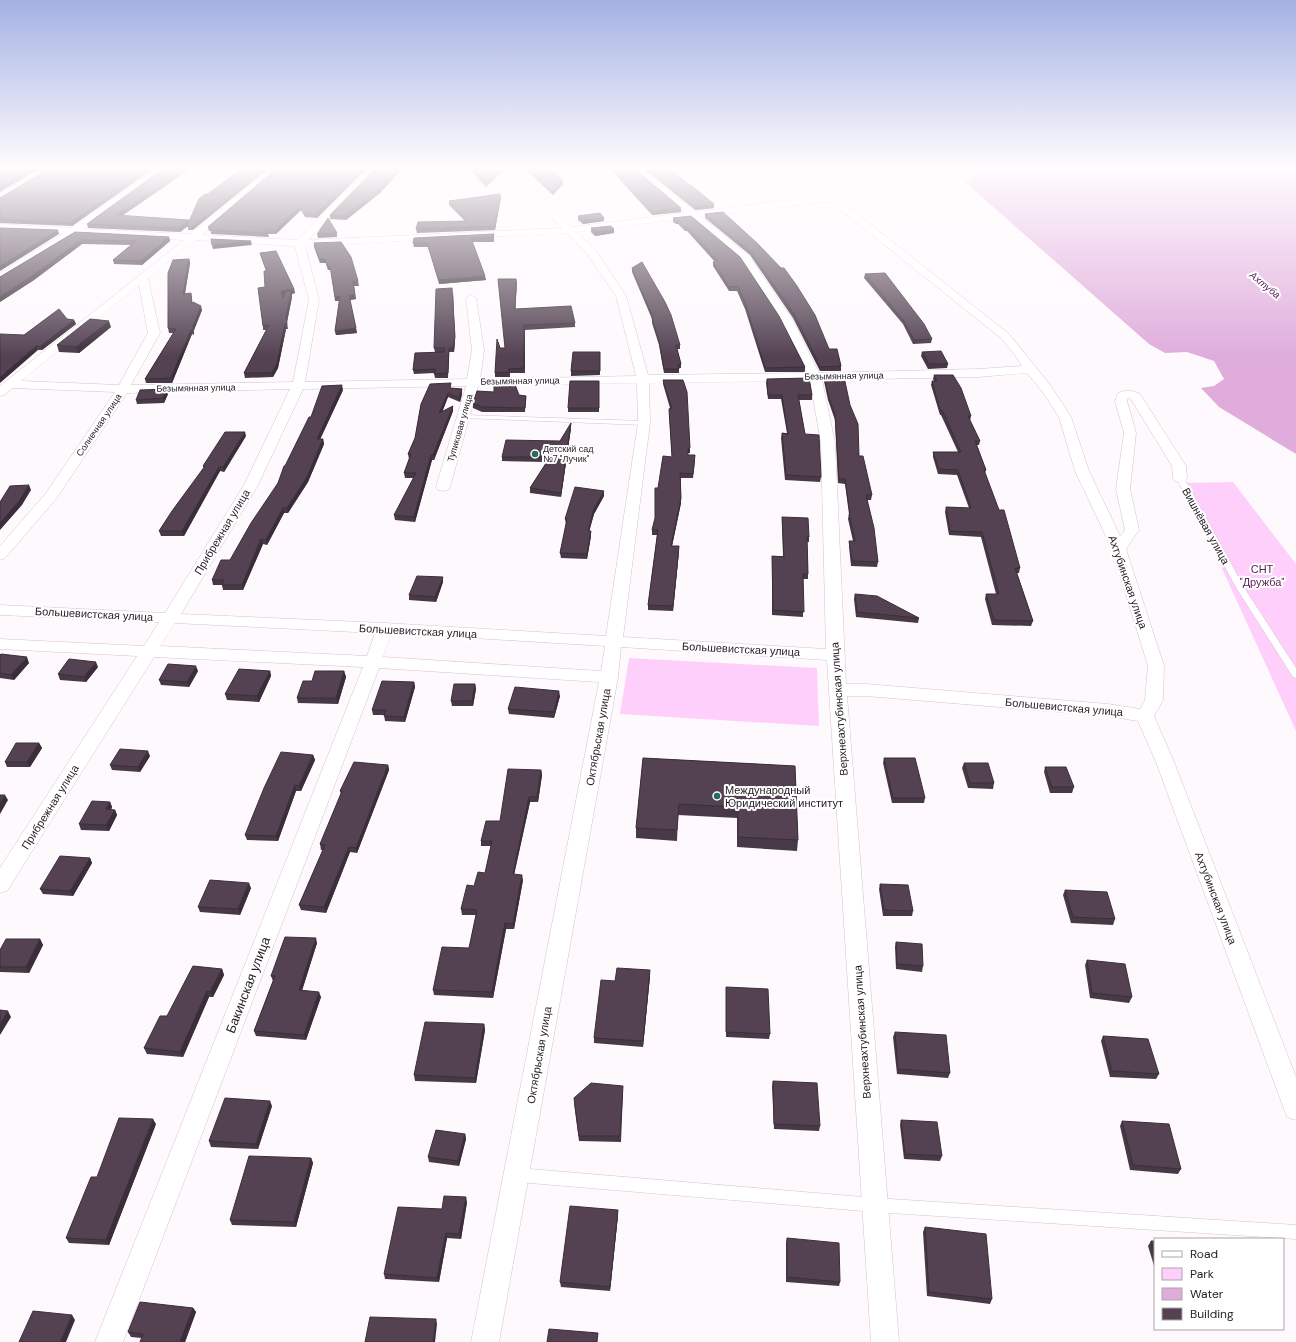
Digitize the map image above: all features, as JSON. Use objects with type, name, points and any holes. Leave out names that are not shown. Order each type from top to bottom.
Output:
[{"type":"street","points":[[0,278],[73,232]]},
{"type":"street","points":[[85,232],[298,242],[533,232]]},
{"type":"street","points":[[0,392],[200,232]]},
{"type":"street","points":[[298,242],[309,232]]},
{"type":"street","name":"Октябрьская улица","points":[[485,1342],[518,1175],[608,677],[644,423],[643,379],[621,296],[592,253],[572,232]]},
{"type":"street","name":"Верхнеахтубинская улица","points":[[713,232],[745,258],[786,319],[815,377],[828,443],[835,654],[885,1342]]},
{"type":"street","name":"Ахтубинская улица","points":[[874,232],[1005,336],[1047,389],[1065,417],[1082,471],[1119,548],[1156,666],[1154,700],[1146,716],[1165,762],[1296,1109]]},
{"type":"street","name":"Прибрежная улица","points":[[0,885],[170,618],[251,485],[298,386],[314,300],[298,242]]},
{"type":"street","name":"Солнечная улица","points":[[0,555],[51,496],[123,389],[154,333],[143,278]]},
{"type":"street","name":"Тупиковая улица","points":[[443,487],[473,382],[478,350],[471,298]]},
{"type":"street","name":"Безымянная улица","points":[[10,384],[123,389],[815,377],[978,373],[1030,369]]},
{"type":"street","points":[[1119,548],[1132,530],[1123,489],[1130,433],[1121,401],[1122,396],[1125,394],[1136,396],[1179,466],[1180,478]]},
{"type":"street","name":"Большевистская улица","points":[[0,610],[385,628],[835,654]]},
{"type":"street","name":"Бакинская улица","points":[[109,1342],[385,628]]},
{"type":"street","points":[[0,644],[373,662],[608,677]]},
{"type":"street","name":"Большевистская улица","points":[[838,690],[866,690],[1100,709],[1146,716]]},
{"type":"lane","points":[[464,417],[644,423]]},
{"type":"lane","name":"Вишнёвая улица","points":[[1180,478],[1241,589],[1296,675]]},
{"type":"lane","points":[[518,1175],[875,1205],[1296,1232]]},
{"type":"green space","name":"СНТ \"Дружба\"","points":[[1233,482],[1296,564],[1296,731],[1183,483]]},
{"type":"green space","points":[[629,658],[817,668],[819,726],[620,714]]},
{"type":"water","name":"Ахтуба","points":[[1021,232],[1296,232],[1296,454],[1219,407],[1201,388],[1214,386],[1224,379],[1214,361],[1187,352],[1165,353],[1149,344]]},
{"type":"building","points":[[0,232],[55,232],[0,266]]},
{"type":"building","points":[[75,232],[169,237],[141,261],[113,260],[136,241],[81,240],[32,276],[0,297],[0,277]]},
{"type":"building","points":[[241,232],[267,232],[268,233]]},
{"type":"building","points":[[319,232],[336,232],[337,233],[317,234]]},
{"type":"building","points":[[691,232],[710,232],[740,257],[779,316],[805,367],[765,368],[746,305],[738,286],[729,287],[713,262],[718,261]]},
{"type":"building","points":[[726,232],[745,232],[781,268],[784,268],[815,315],[829,349],[837,349],[841,366],[820,367],[794,314],[750,251]]},
{"type":"building","points":[[494,234],[493,238],[471,238],[485,276],[439,280],[427,243],[413,243],[414,238]]},
{"type":"building","points":[[211,239],[251,241],[212,245]]},
{"type":"building","points":[[341,242],[351,257],[358,281],[353,282],[355,295],[349,295],[356,328],[335,331],[340,296],[335,297],[330,266],[327,266],[325,259],[319,259],[314,243]]},
{"type":"building","points":[[276,251],[294,289],[281,291],[283,298],[286,291],[291,292],[286,317],[287,324],[285,324],[277,364],[272,373],[244,373],[269,325],[263,326],[258,288],[265,287],[264,271],[267,271],[260,253]]},
{"type":"building","points":[[189,259],[183,294],[191,293],[192,304],[193,302],[201,306],[193,326],[193,331],[191,330],[171,378],[145,379],[176,329],[168,328],[168,273],[173,260]]},
{"type":"building","points":[[642,262],[671,315],[680,345],[676,345],[681,364],[678,364],[679,369],[664,369],[653,318],[632,268]]},
{"type":"building","points":[[885,273],[924,324],[932,339],[914,340],[903,320],[865,274]]},
{"type":"building","points":[[498,279],[516,279],[515,309],[571,306],[575,323],[524,325],[524,368],[508,369],[510,372],[495,373],[497,339],[500,348],[505,348]]},
{"type":"building","points":[[452,288],[455,337],[453,348],[449,348],[448,373],[434,374],[436,369],[413,370],[415,353],[444,352],[445,348],[434,348],[436,289]]},
{"type":"building","points":[[59,309],[67,319],[74,320],[41,346],[36,346],[0,377],[0,334],[24,335]]},
{"type":"building","points":[[90,319],[109,321],[76,347],[57,345]]},
{"type":"building","points":[[941,351],[948,364],[929,364],[922,352]]},
{"type":"building","points":[[573,352],[600,352],[600,371],[571,371]]},
{"type":"building","points":[[934,375],[953,375],[961,388],[971,416],[968,416],[980,441],[975,441],[986,470],[984,470],[999,510],[1004,510],[1020,568],[1015,568],[1033,621],[994,620],[986,594],[999,594],[982,532],[950,531],[946,507],[971,508],[958,470],[939,469],[933,452],[961,452],[942,410],[940,410],[932,381],[937,381]]},
{"type":"building","points":[[824,377],[844,377],[850,405],[858,424],[859,456],[863,456],[872,495],[866,495],[874,528],[878,562],[852,561],[849,541],[855,541],[849,514],[845,479],[839,479],[835,415]]},
{"type":"building","points":[[809,378],[812,395],[798,395],[805,434],[819,435],[821,477],[786,475],[782,433],[788,434],[782,395],[768,395],[767,379]]},
{"type":"building","points":[[663,380],[683,380],[687,392],[690,448],[688,449],[688,455],[695,455],[693,474],[680,473],[681,498],[671,546],[679,546],[673,606],[648,605],[658,530],[652,530],[655,518],[655,488],[658,488],[663,456],[672,457],[669,409],[672,408]]},
{"type":"building","points":[[570,381],[599,381],[599,408],[568,408]]},
{"type":"building","points":[[514,382],[519,395],[526,396],[525,408],[482,407],[473,403],[477,391],[494,392],[494,383]]},
{"type":"building","points":[[451,383],[450,388],[462,389],[459,398],[448,393],[439,413],[453,406],[433,455],[431,455],[414,517],[394,515],[416,473],[404,473],[411,454],[408,454],[415,438],[421,404],[430,384]]},
{"type":"building","points":[[342,385],[317,439],[323,439],[307,477],[287,508],[283,508],[266,540],[261,539],[242,585],[222,585],[224,580],[212,580],[221,560],[230,560],[251,523],[278,483],[284,466],[309,417],[311,417],[322,386]]},
{"type":"building","points":[[167,389],[163,398],[136,400],[140,390]]},
{"type":"building","points":[[571,423],[561,493],[530,488],[550,457],[502,457],[506,440],[560,441]]},
{"type":"building","points":[[225,432],[245,432],[223,467],[219,467],[182,531],[159,531],[205,466],[203,466]]},
{"type":"building","points":[[29,485],[20,500],[0,523],[0,502],[10,486]]},
{"type":"building","points":[[575,487],[604,491],[594,509],[588,531],[591,531],[587,554],[560,553],[567,519],[565,519]]},
{"type":"building","points":[[782,517],[808,518],[808,574],[803,574],[804,612],[773,610],[772,556],[784,557]]},
{"type":"building","points":[[417,576],[443,577],[435,597],[409,595]]},
{"type":"building","points":[[855,594],[877,596],[919,618],[857,612]]},
{"type":"building","points":[[1,654],[27,657],[11,675],[0,673]]},
{"type":"building","points":[[69,659],[96,662],[84,677],[58,674]]},
{"type":"building","points":[[168,664],[196,666],[187,682],[159,680]]},
{"type":"building","points":[[239,669],[270,671],[257,696],[225,694]]},
{"type":"building","points":[[315,671],[344,671],[336,698],[297,698],[303,681],[312,681]]},
{"type":"building","points":[[382,681],[414,682],[404,717],[384,716],[386,710],[372,710]]},
{"type":"building","points":[[454,684],[475,684],[472,701],[451,701]]},
{"type":"building","points":[[515,687],[559,691],[554,712],[508,709]]},
{"type":"building","points":[[16,743],[39,743],[27,762],[5,762]]},
{"type":"building","points":[[120,749],[148,751],[138,767],[110,765]]},
{"type":"building","points":[[281,752],[313,755],[299,786],[295,785],[276,836],[245,835],[264,788]]},
{"type":"building","name":"Международный Юридический институт","points":[[643,758],[795,766],[798,840],[738,837],[738,807],[679,804],[677,830],[636,828]]},
{"type":"building","points":[[884,758],[915,758],[925,798],[893,798]]},
{"type":"building","points":[[354,762],[388,765],[356,848],[349,847],[324,907],[299,905],[325,845],[320,844],[342,791],[340,791]]},
{"type":"building","points":[[964,763],[988,763],[994,783],[970,783]]},
{"type":"building","points":[[1045,767],[1066,767],[1074,787],[1052,787]]},
{"type":"building","points":[[508,769],[541,770],[537,797],[529,797],[513,874],[522,875],[513,924],[505,923],[492,992],[433,990],[442,947],[469,948],[477,910],[461,909],[467,885],[474,886],[478,872],[485,873],[492,841],[481,841],[486,821],[500,821]]},
{"type":"building","points":[[0,795],[5,795],[0,804]]},
{"type":"building","points":[[92,801],[110,802],[106,809],[115,810],[106,825],[79,824]]},
{"type":"building","points":[[60,856],[90,858],[70,891],[40,889]]},
{"type":"building","points":[[210,880],[249,883],[238,909],[198,907]]},
{"type":"building","points":[[880,884],[908,885],[913,911],[884,910]]},
{"type":"building","points":[[1065,890],[1107,892],[1115,919],[1073,917]]},
{"type":"building","points":[[285,937],[316,938],[299,990],[319,992],[304,1035],[254,1031],[275,976],[271,976]]},
{"type":"building","points":[[6,939],[40,939],[26,967],[0,967],[0,950]]},
{"type":"building","points":[[896,942],[922,944],[923,966],[897,964]]},
{"type":"building","points":[[1087,960],[1125,964],[1132,997],[1092,993]]},
{"type":"building","points":[[193,966],[222,969],[210,992],[207,991],[180,1052],[144,1048],[160,1016],[167,1016]]},
{"type":"building","points":[[617,968],[650,970],[643,1041],[594,1038],[601,980],[615,981]]},
{"type":"building","points":[[726,987],[768,989],[770,1034],[726,1032]]},
{"type":"building","points":[[0,1010],[8,1011],[0,1024]]},
{"type":"building","points":[[425,1022],[484,1024],[475,1078],[414,1075]]},
{"type":"building","points":[[895,1032],[946,1035],[950,1073],[898,1069]]},
{"type":"building","points":[[1103,1036],[1148,1039],[1159,1074],[1112,1071]]},
{"type":"building","points":[[773,1081],[817,1083],[820,1126],[774,1124]]},
{"type":"building","points":[[591,1083],[623,1086],[620,1136],[579,1136],[574,1098]]},
{"type":"building","points":[[225,1098],[270,1101],[256,1144],[209,1141]]},
{"type":"building","points":[[119,1118],[153,1119],[106,1240],[66,1238],[91,1177],[97,1177]]},
{"type":"building","points":[[901,1120],[937,1122],[942,1156],[905,1154]]},
{"type":"building","points":[[1122,1121],[1169,1124],[1181,1169],[1133,1165]]},
{"type":"building","points":[[436,1130],[465,1134],[458,1161],[428,1157]]},
{"type":"building","points":[[249,1156],[311,1158],[294,1222],[230,1220]]},
{"type":"building","points":[[444,1196],[466,1197],[459,1234],[446,1233],[437,1278],[384,1274],[398,1207],[442,1209]]},
{"type":"building","points":[[570,1206],[618,1210],[610,1287],[560,1282]]},
{"type":"building","points":[[925,1227],[986,1234],[992,1299],[929,1292]]},
{"type":"building","points":[[787,1238],[839,1243],[840,1282],[787,1277]]},
{"type":"building","points":[[1151,1241],[1154,1241],[1154,1251]]},
{"type":"building","points":[[140,1302],[193,1308],[180,1342],[140,1342],[143,1334],[128,1332]]},
{"type":"building","points":[[33,1311],[72,1315],[60,1342],[19,1342]]},
{"type":"building","points":[[370,1317],[436,1319],[433,1342],[365,1342]]},
{"type":"building","points":[[549,1329],[598,1333],[597,1342],[547,1342]]},
{"type":"place","name":"Детский сад №7 \"Лучик\"","points":[[535,454]]},
{"type":"place","name":"Международный Юридический институт","points":[[717,796]]}]
